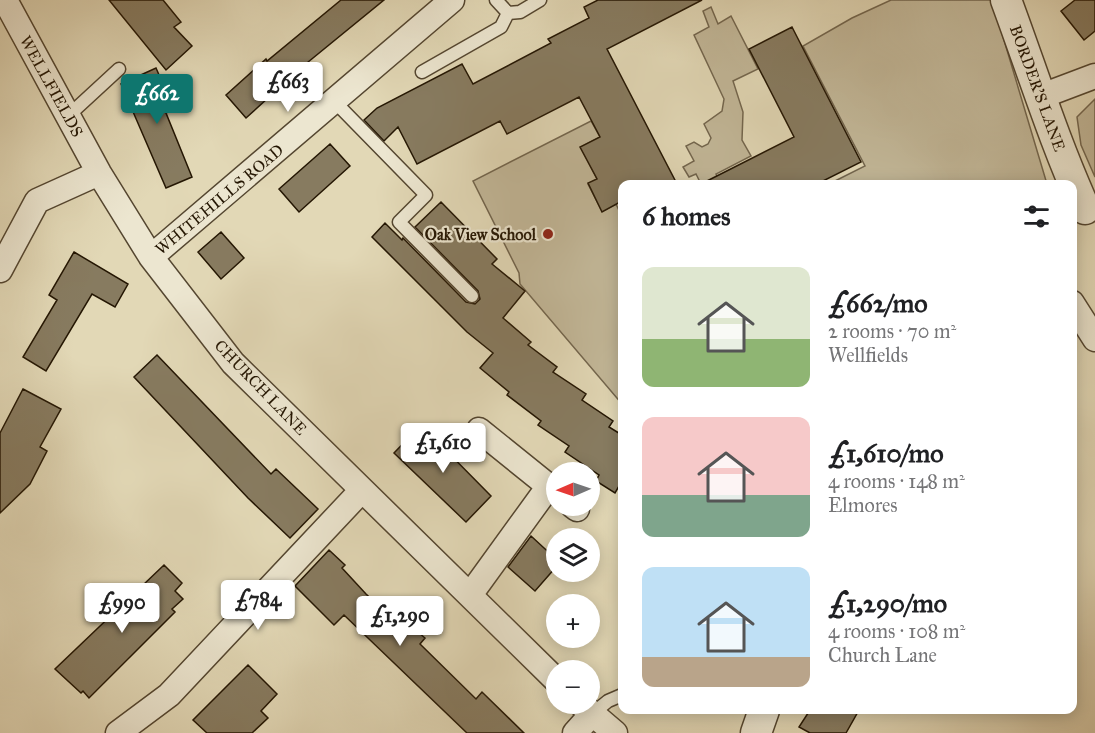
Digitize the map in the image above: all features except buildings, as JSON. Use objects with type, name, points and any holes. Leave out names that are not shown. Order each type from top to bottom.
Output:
[{"type":"street","name":"WELLFIELDS","points":[[5,0],[99,173]]},
{"type":"street","name":"WHITEHILLS ROAD","points":[[151,257],[452,0]]},
{"type":"street","name":"BORDER'S LANE","points":[[1006,0],[1071,180]]},
{"type":"street","points":[[1042,96],[1095,76]]},
{"type":"street","points":[[0,270],[37,201],[99,173]]},
{"type":"street","name":"CHURCH LANE","points":[[99,173],[151,257],[233,363],[546,670]]},
{"type":"street","name":"BORDER'S LANE","points":[[1077,198],[1084,217]]},
{"type":"street","points":[[1077,311],[1095,339]]},
{"type":"street","points":[[479,430],[546,483]]},
{"type":"street","points":[[118,733],[169,695],[362,490]]},
{"type":"street","points":[[470,595],[546,498]]},
{"type":"street","points":[[575,733],[584,714]]},
{"type":"street","points":[[593,714],[615,733]]},
{"type":"street","points":[[756,733],[763,714]]},
{"type":"lane","points":[[496,0],[508,12],[520,12],[540,0]]},
{"type":"lane","points":[[422,72],[501,27],[508,12]]},
{"type":"lane","points":[[68,116],[118,69]]},
{"type":"lane","points":[[334,101],[426,195],[399,222],[472,296]]},
{"type":"lane","points":[[600,704],[618,697]]},
{"type":"shaded area","points":[[891,0],[992,0],[1046,180],[837,180],[865,166],[803,46],[852,18]]},
{"type":"shaded area","points":[[711,7],[718,24],[731,16],[758,69],[733,81],[743,112],[742,140],[751,156],[716,174],[719,180],[699,180],[696,174],[689,177],[683,167],[694,161],[686,146],[694,142],[702,147],[708,144],[711,138],[704,124],[722,111],[724,99],[694,35],[709,27],[703,11]]},
{"type":"shaded area","points":[[1095,99],[1095,177],[1081,145],[1077,117]]},
{"type":"shaded area","points":[[591,121],[600,137],[581,147],[597,179],[588,184],[602,211],[616,204],[618,208],[618,399],[520,284],[519,273],[473,181]]},
{"type":"place","name":"Oak View School","points":[[548,234]]}]
